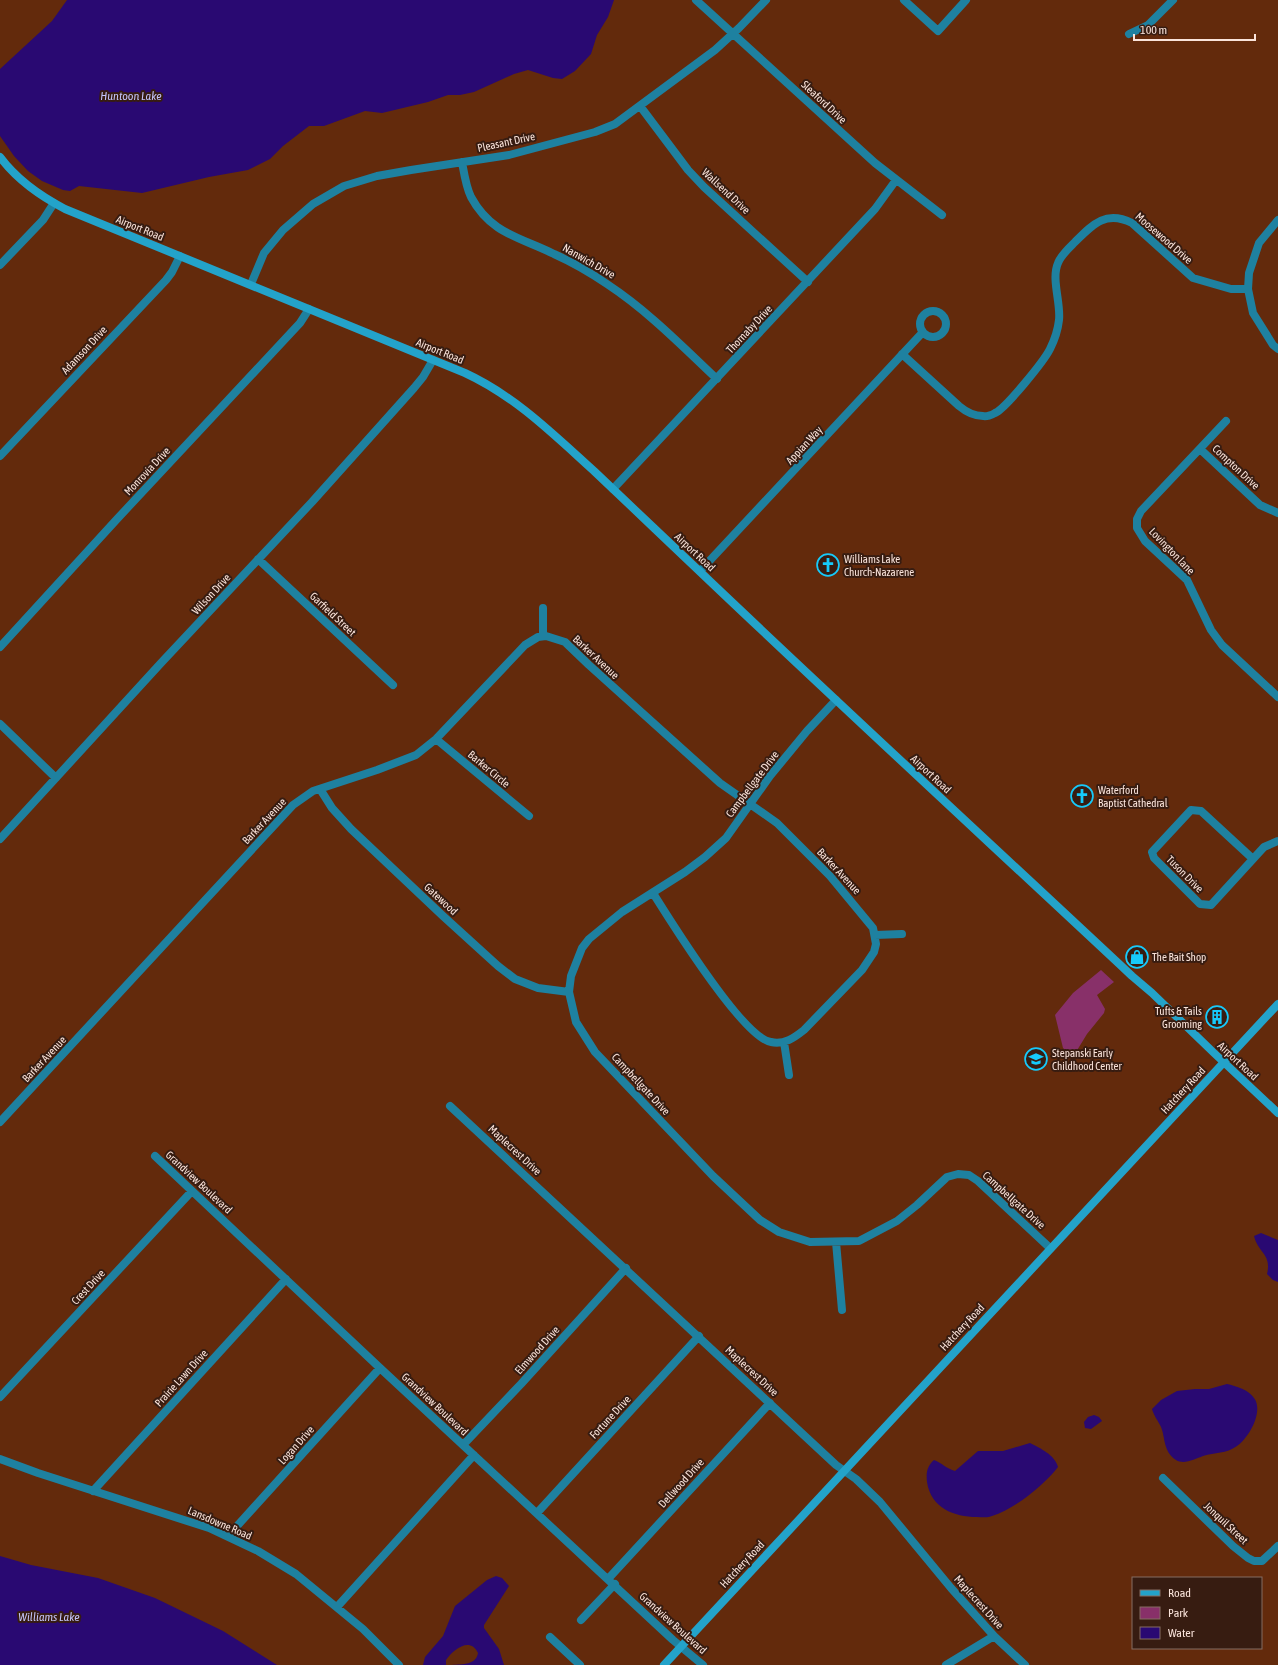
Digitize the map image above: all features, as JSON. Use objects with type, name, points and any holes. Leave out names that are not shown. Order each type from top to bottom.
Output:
[{"type":"street","name":"Sleaford Drive","points":[[696,0],[875,163],[942,214]]},
{"type":"street","name":"Pleasant Drive","points":[[250,284],[264,253],[283,230],[313,204],[330,192],[377,176],[509,155],[595,132],[615,124],[715,50],[766,0]]},
{"type":"street","points":[[904,0],[938,31],[966,0]]},
{"type":"street","points":[[1129,34],[1148,25],[1173,0]]},
{"type":"street","name":"Wallsend Drive","points":[[640,106],[688,170],[704,187],[808,282]]},
{"type":"street","name":"Airport Road","points":[[0,157],[24,183],[54,203],[106,226],[433,360],[486,383],[513,400],[541,423],[613,489],[836,700],[1152,993],[1278,1113]]},
{"type":"street","name":"Nanwich Drive","points":[[462,162],[470,196],[478,208],[490,221],[502,231],[554,254],[607,283],[645,312],[717,379]]},
{"type":"street","name":"Thornaby Drive","points":[[613,489],[875,210],[896,180]]},
{"type":"street","points":[[0,265],[43,220],[54,203]]},
{"type":"street","name":"Moosewood Drive","points":[[902,354],[958,406],[968,412],[983,416],[995,413],[1043,362],[1051,348],[1059,320],[1056,281],[1058,263],[1093,224],[1110,218],[1123,218],[1132,223],[1193,278],[1231,289],[1248,290]]},
{"type":"street","points":[[1278,220],[1259,243],[1249,273],[1248,290],[1253,313],[1273,345],[1278,349]]},
{"type":"street","name":"Adamson Drive","points":[[0,456],[166,280],[180,256]]},
{"type":"street","name":"Monrovia Drive","points":[[0,648],[118,518],[300,323],[309,309]]},
{"type":"street","name":"Appian Way","points":[[700,571],[923,332]]},
{"type":"street","name":"Wilson Drive","points":[[0,839],[161,663],[312,502],[414,388],[423,377],[433,360]]},
{"type":"street","name":"Lovington lane","points":[[1226,421],[1141,511],[1137,519],[1137,528],[1145,541],[1187,580],[1210,630],[1222,645],[1278,697]]},
{"type":"street","name":"Compton Drive","points":[[1200,449],[1260,505],[1278,513]]},
{"type":"street","name":"Garfield Street","points":[[258,559],[393,685]]},
{"type":"street","points":[[543,608],[544,636]]},
{"type":"street","name":"Barker Avenue","points":[[0,1122],[293,805],[313,791],[377,770],[416,755],[436,740],[525,645],[538,637],[544,636],[565,642],[588,665],[720,783],[777,823],[830,876],[869,922],[875,935]]},
{"type":"street","name":"Campbellgate Drive","points":[[836,700],[807,731],[770,776],[726,838],[705,857],[653,893],[622,912],[589,939],[582,948],[571,976],[569,992],[576,1022],[595,1052],[740,1203],[760,1220],[779,1232],[810,1242],[859,1241],[897,1222],[918,1205],[947,1177],[958,1174],[969,1175],[978,1181],[1050,1248]]},
{"type":"street","points":[[0,724],[56,778]]},
{"type":"street","name":"Barker Circle","points":[[436,740],[529,816]]},
{"type":"street","name":"Gatewood","points":[[320,789],[332,808],[352,829],[498,966],[515,979],[538,988],[569,992]]},
{"type":"street","name":"Tuson Drive","points":[[1253,859],[1201,811],[1191,810],[1152,852],[1154,858],[1200,904],[1212,905],[1264,847],[1278,841]]},
{"type":"street","points":[[653,893],[708,978],[749,1027],[759,1037],[770,1042],[784,1042],[794,1038],[804,1030],[862,970],[874,952],[876,944],[875,935],[902,934]]},
{"type":"street","name":"Hatchery Road","points":[[664,1665],[1278,1004]]},
{"type":"street","points":[[784,1042],[789,1076]]},
{"type":"street","name":"Maplecrest Drive","points":[[450,1106],[626,1268],[836,1465],[856,1479],[880,1502],[950,1588],[994,1636],[1025,1665]]},
{"type":"street","name":"Grandview Boulevard","points":[[155,1156],[380,1368],[703,1665]]},
{"type":"street","name":"Crest Drive","points":[[0,1397],[192,1191]]},
{"type":"street","points":[[836,1242],[842,1310]]},
{"type":"street","name":"Elmwood Drive","points":[[463,1445],[521,1384],[626,1268]]},
{"type":"street","name":"Prairie Lawn Drive","points":[[93,1491],[286,1279]]},
{"type":"street","name":"Fortune Drive","points":[[537,1513],[699,1336]]},
{"type":"street","name":"Logan Drive","points":[[228,1536],[380,1368]]},
{"type":"street","name":"Dellwood Drive","points":[[581,1620],[612,1582],[770,1402]]},
{"type":"street","points":[[337,1607],[474,1455]]},
{"type":"street","name":"Lansdowne Road","points":[[0,1459],[38,1473],[209,1528],[258,1551],[296,1574],[337,1607],[363,1629],[399,1665]]},
{"type":"street","name":"Jonquil Street","points":[[1163,1478],[1233,1546],[1248,1558],[1254,1561],[1262,1561],[1278,1546]]},
{"type":"street","points":[[946,1665],[994,1636]]},
{"type":"street","points":[[550,1637],[580,1665]]},
{"type":"green space","points":[[1101,970],[1114,982],[1097,995],[1105,1009],[1104,1013],[1087,1034],[1076,1052],[1070,1054],[1063,1048],[1055,1015],[1073,993]]},
{"type":"water","name":"Huntoon Lake","points":[[67,0],[614,0],[608,17],[597,35],[591,54],[575,71],[562,79],[553,78],[528,70],[514,74],[474,92],[460,95],[448,95],[428,102],[382,113],[365,111],[324,126],[309,126],[283,146],[270,159],[248,170],[209,177],[142,193],[79,186],[70,191],[63,190],[42,181],[28,171],[14,156],[0,136],[0,69],[52,21]]},
{"type":"water","points":[[1261,1233],[1278,1240],[1278,1282],[1273,1280],[1267,1274],[1268,1262],[1258,1246],[1254,1236]]},
{"type":"water","points":[[1227,1384],[1246,1391],[1252,1395],[1257,1403],[1254,1424],[1246,1437],[1233,1449],[1203,1456],[1186,1462],[1176,1460],[1166,1448],[1162,1429],[1152,1409],[1161,1400],[1177,1391],[1209,1389]]},
{"type":"water","points":[[1094,1415],[1099,1417],[1102,1421],[1091,1429],[1085,1428],[1084,1422],[1088,1417]]},
{"type":"water","points":[[1030,1443],[1050,1455],[1058,1467],[1037,1489],[1001,1513],[989,1517],[968,1517],[952,1513],[939,1504],[929,1491],[927,1482],[928,1467],[934,1460],[955,1471],[978,1451],[1003,1451]]},
{"type":"water","name":"Williams Lake","points":[[0,1556],[31,1565],[98,1578],[155,1598],[223,1631],[277,1665],[0,1665]]},
{"type":"water","points":[[496,1576],[502,1578],[509,1586],[484,1625],[484,1628],[499,1649],[504,1665],[452,1665],[465,1664],[475,1660],[478,1653],[475,1648],[466,1645],[453,1652],[446,1660],[446,1665],[423,1665],[425,1657],[443,1636],[455,1606],[487,1580]]},
{"type":"place","name":"Williams Lake Church-Nazarene","points":[[828,565]]},
{"type":"place","name":"Waterford Baptist Cathedral","points":[[1082,796]]},
{"type":"place","name":"The Bait Shop","points":[[1137,957]]},
{"type":"place","name":"Tufts & Tails Grooming","points":[[1217,1017]]},
{"type":"place","name":"Stepanski Early Childhood Center","points":[[1036,1059]]}]
